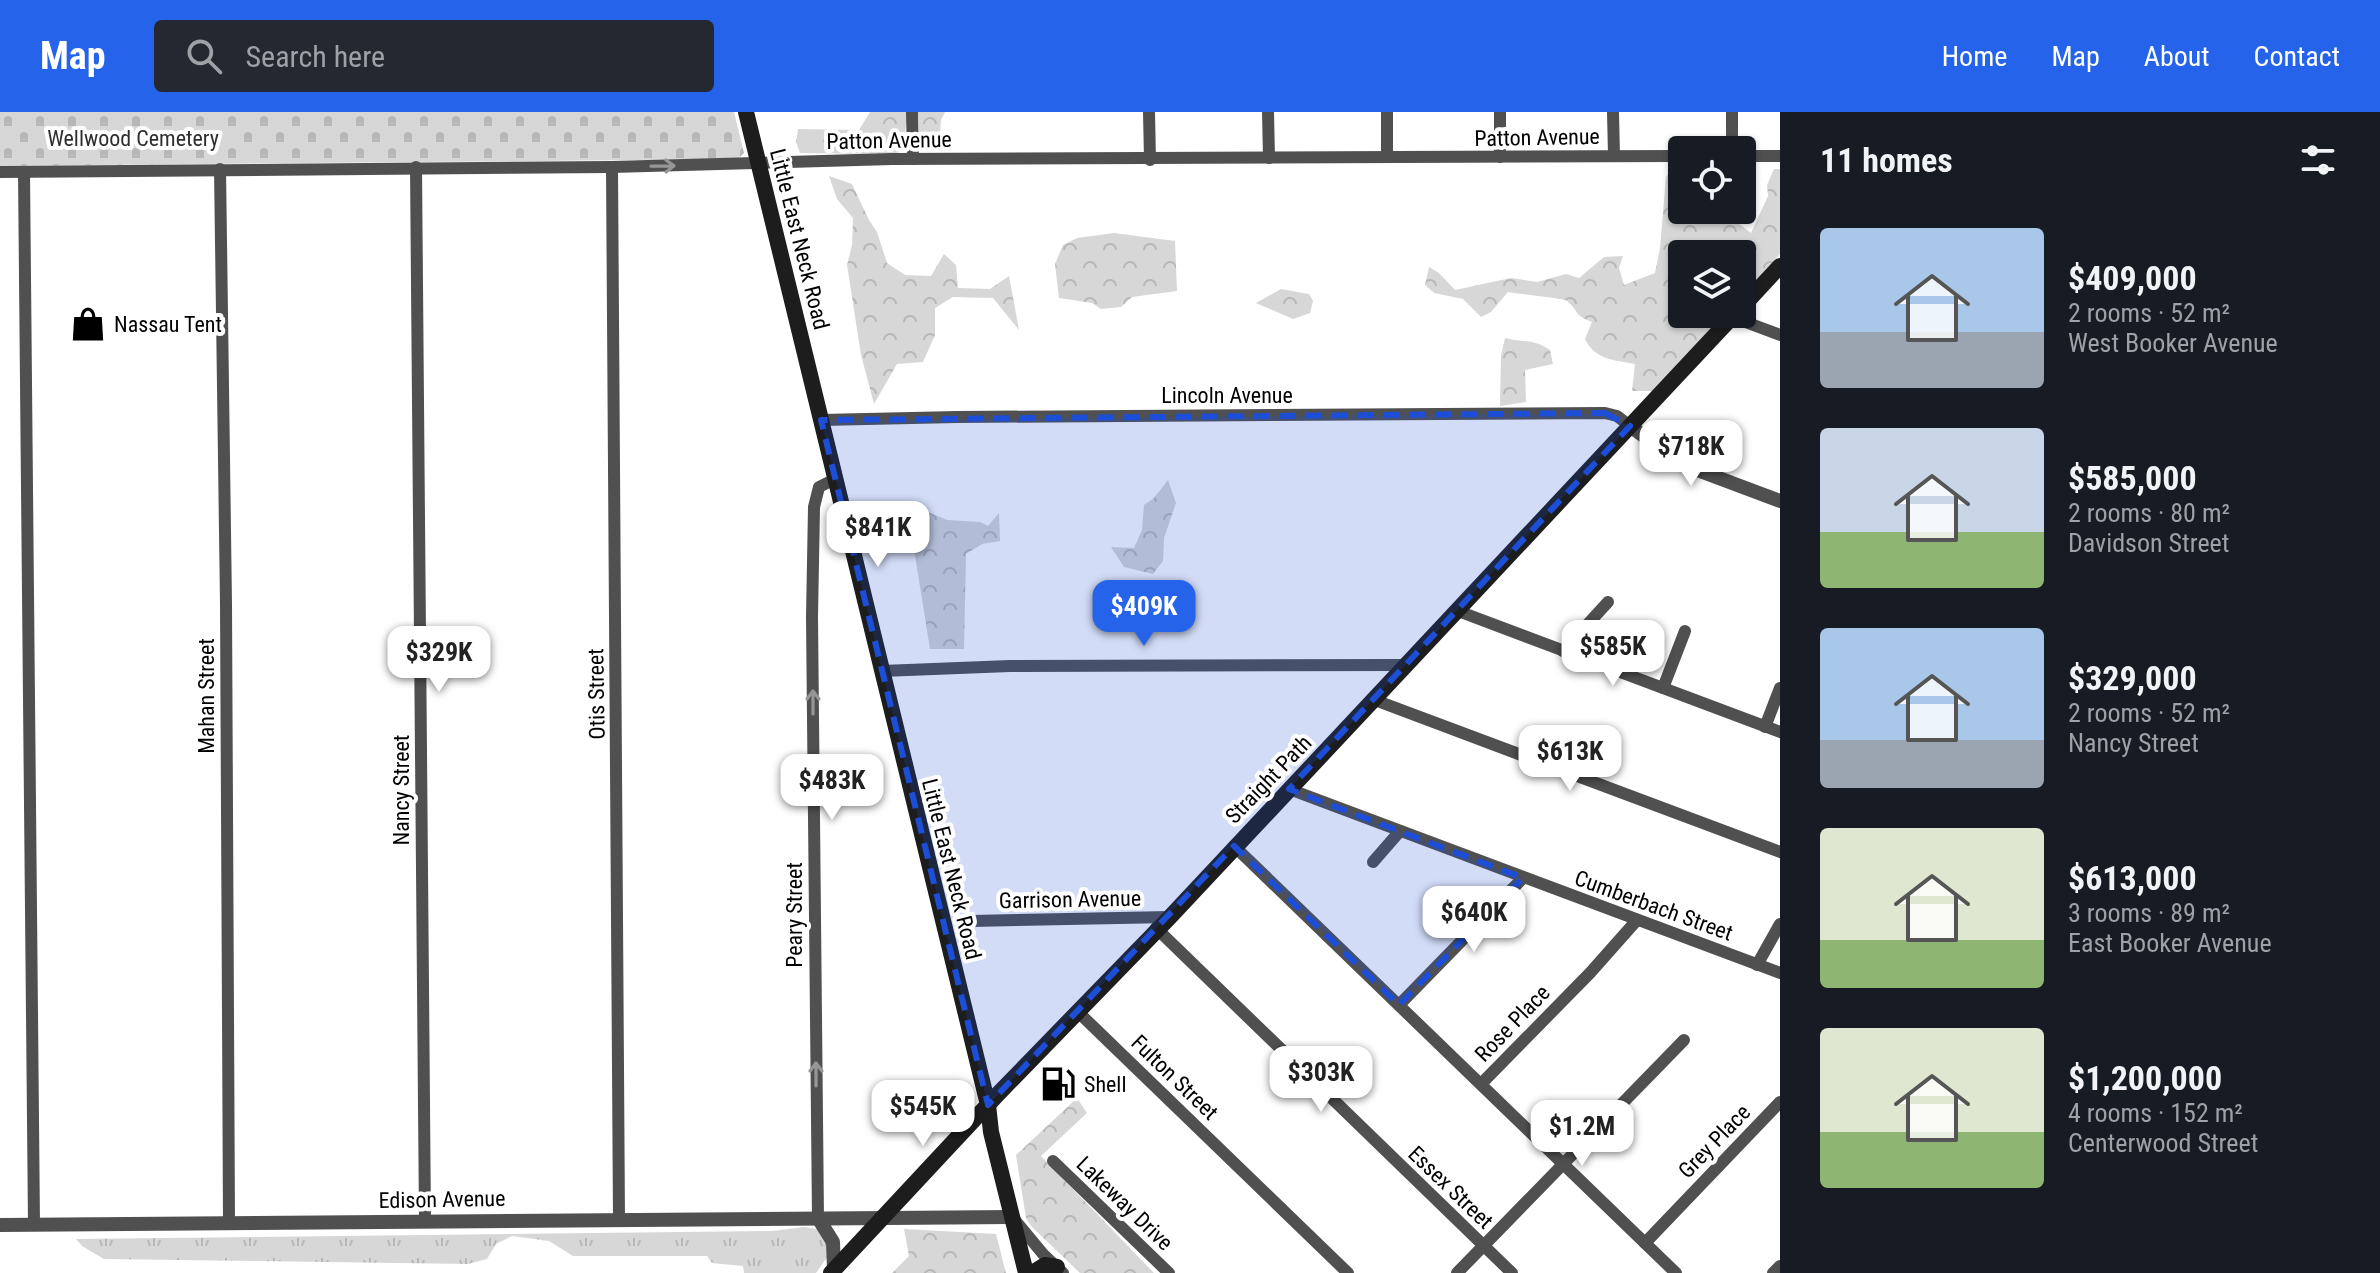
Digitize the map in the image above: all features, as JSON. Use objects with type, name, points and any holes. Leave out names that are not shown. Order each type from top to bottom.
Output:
[{"type":"main road","name":"Little East Neck Road","points":[[746,112],[988,1105],[991,1132],[1026,1273]]},
{"type":"main road","name":"Straight Path","points":[[1756,291],[1780,266]]},
{"type":"main road","name":"Straight Path","points":[[832,1272],[1156,928],[1170,917],[1721,328]]},
{"type":"main road","points":[[1032,1273],[1045,1265],[1060,1270]]},
{"type":"street","points":[[912,112],[913,159]]},
{"type":"street","points":[[1149,112],[1150,160]]},
{"type":"street","points":[[1268,112],[1269,158]]},
{"type":"street","points":[[1387,112],[1387,157]]},
{"type":"street","points":[[1500,112],[1500,157]]},
{"type":"street","points":[[1613,112],[1614,156]]},
{"type":"street","points":[[1732,112],[1732,136]]},
{"type":"street","name":"Patton Avenue","points":[[0,172],[612,167],[913,159],[1668,156]]},
{"type":"street","points":[[1756,156],[1780,156]]},
{"type":"street","name":"Nancy Street","points":[[416,167],[425,1221]]},
{"type":"street","name":"Otis Street","points":[[612,167],[619,1219]]},
{"type":"street","name":"Mahan Street","points":[[220,169],[229,1223]]},
{"type":"street","points":[[24,172],[34,1225]]},
{"type":"street","points":[[1756,322],[1780,335]]},
{"type":"street","name":"Lincoln Avenue","points":[[821,420],[1605,413],[1617,416],[1630,426]]},
{"type":"street","points":[[1630,426],[1684,465],[1780,501]]},
{"type":"street","name":"Peary Street","points":[[818,1218],[812,633],[814,507],[819,487],[835,479]]},
{"type":"street","points":[[1563,651],[1608,602]]},
{"type":"street","points":[[1458,611],[1780,732]]},
{"type":"street","points":[[1663,688],[1685,631]]},
{"type":"street","points":[[882,671],[1026,666],[1407,665]]},
{"type":"street","points":[[1765,727],[1780,688]]},
{"type":"street","points":[[1372,699],[1780,852]]},
{"type":"street","name":"Cumberbach Street","points":[[1289,789],[1780,973]]},
{"type":"street","points":[[1373,862],[1400,831]]},
{"type":"street","points":[[1234,846],[1676,1273]]},
{"type":"street","points":[[1399,1005],[1523,878]]},
{"type":"street","name":"Garrison Avenue","points":[[971,921],[1170,917]]},
{"type":"street","name":"Rose Place","points":[[1481,1084],[1637,920]]},
{"type":"street","points":[[1757,965],[1780,924]]},
{"type":"street","name":"Essex Street","points":[[1156,928],[1512,1273]]},
{"type":"street","name":"Fulton Street","points":[[1077,1011],[1348,1273]]},
{"type":"street","points":[[1457,1273],[1684,1040]]},
{"type":"street","name":"Grey Place","points":[[1645,1243],[1780,1102]]},
{"type":"street","name":"Lakeway Drive","points":[[1053,1161],[1169,1273]]},
{"type":"street","points":[[1012,1217],[1060,1270]]},
{"type":"street","name":"Edison Avenue","points":[[0,1225],[1012,1217]]},
{"type":"street","points":[[818,1218],[833,1242],[832,1272]]},
{"type":"street","points":[[1773,1273],[1780,1266]]},
{"type":"highlighted area","points":[[1605,413],[1630,426],[1289,789],[1523,878],[1399,1005],[1234,846],[988,1105],[821,420]]},
{"type":"green space","name":"Wellwood Cemetery","points":[[0,112],[734,112],[744,153],[738,159],[0,166]]},
{"type":"green space","points":[[870,112],[907,112],[904,150],[894,154],[800,153],[796,142],[798,129],[859,130]]},
{"type":"green space","points":[[918,112],[945,112],[941,120],[939,146],[927,151],[920,147]]},
{"type":"green space","points":[[1774,169],[1780,169],[1780,254],[1756,281],[1756,240],[1668,240],[1668,328],[1712,328],[1655,391],[1632,391],[1635,364],[1606,358],[1594,351],[1585,339],[1592,322],[1579,315],[1567,301],[1508,292],[1491,312],[1481,317],[1463,299],[1434,293],[1425,285],[1429,267],[1455,290],[1511,278],[1537,282],[1566,274],[1579,278],[1604,257],[1623,256],[1619,268],[1624,285],[1655,273],[1668,174],[1668,224],[1739,224],[1751,233],[1768,196],[1767,185]]},
{"type":"green space","points":[[829,176],[852,184],[877,232],[887,263],[905,275],[931,276],[944,254],[956,265],[958,288],[990,289],[1009,276],[1019,330],[993,298],[953,297],[935,308],[935,335],[923,362],[897,364],[874,404],[861,355],[847,265],[852,245],[853,218],[837,199]]},
{"type":"green space","points":[[1114,233],[1175,241],[1177,291],[1132,297],[1121,307],[1101,309],[1092,303],[1059,298],[1055,264],[1063,245],[1077,238]]},
{"type":"green space","points":[[1281,289],[1309,294],[1313,301],[1310,313],[1293,319],[1256,303]]},
{"type":"green space","points":[[1505,338],[1544,346],[1550,350],[1553,364],[1525,370],[1526,402],[1500,406],[1501,356]]},
{"type":"green space","points":[[1168,480],[1176,503],[1164,538],[1163,561],[1153,574],[1124,567],[1111,547],[1134,548],[1142,530],[1144,505]]},
{"type":"green space","points":[[920,509],[947,520],[980,522],[988,526],[999,513],[1000,541],[982,544],[966,554],[964,649],[930,649],[909,518]]},
{"type":"green space","points":[[1077,1098],[1087,1113],[1041,1156],[1154,1273],[1080,1273],[1026,1218],[1016,1155]]},
{"type":"green space","points":[[804,1227],[817,1229],[825,1236],[828,1256],[816,1273],[744,1273],[743,1266],[712,1263],[707,1256],[573,1256],[549,1241],[512,1236],[496,1244],[487,1259],[468,1264],[104,1259],[76,1239],[772,1231]]},
{"type":"green space","points":[[904,1229],[996,1234],[1006,1273],[892,1273],[909,1256]]},
{"type":"place","name":"Nassau Tent","points":[[88,324]]},
{"type":"place","name":"Shell","points":[[1058,1084]]}]
